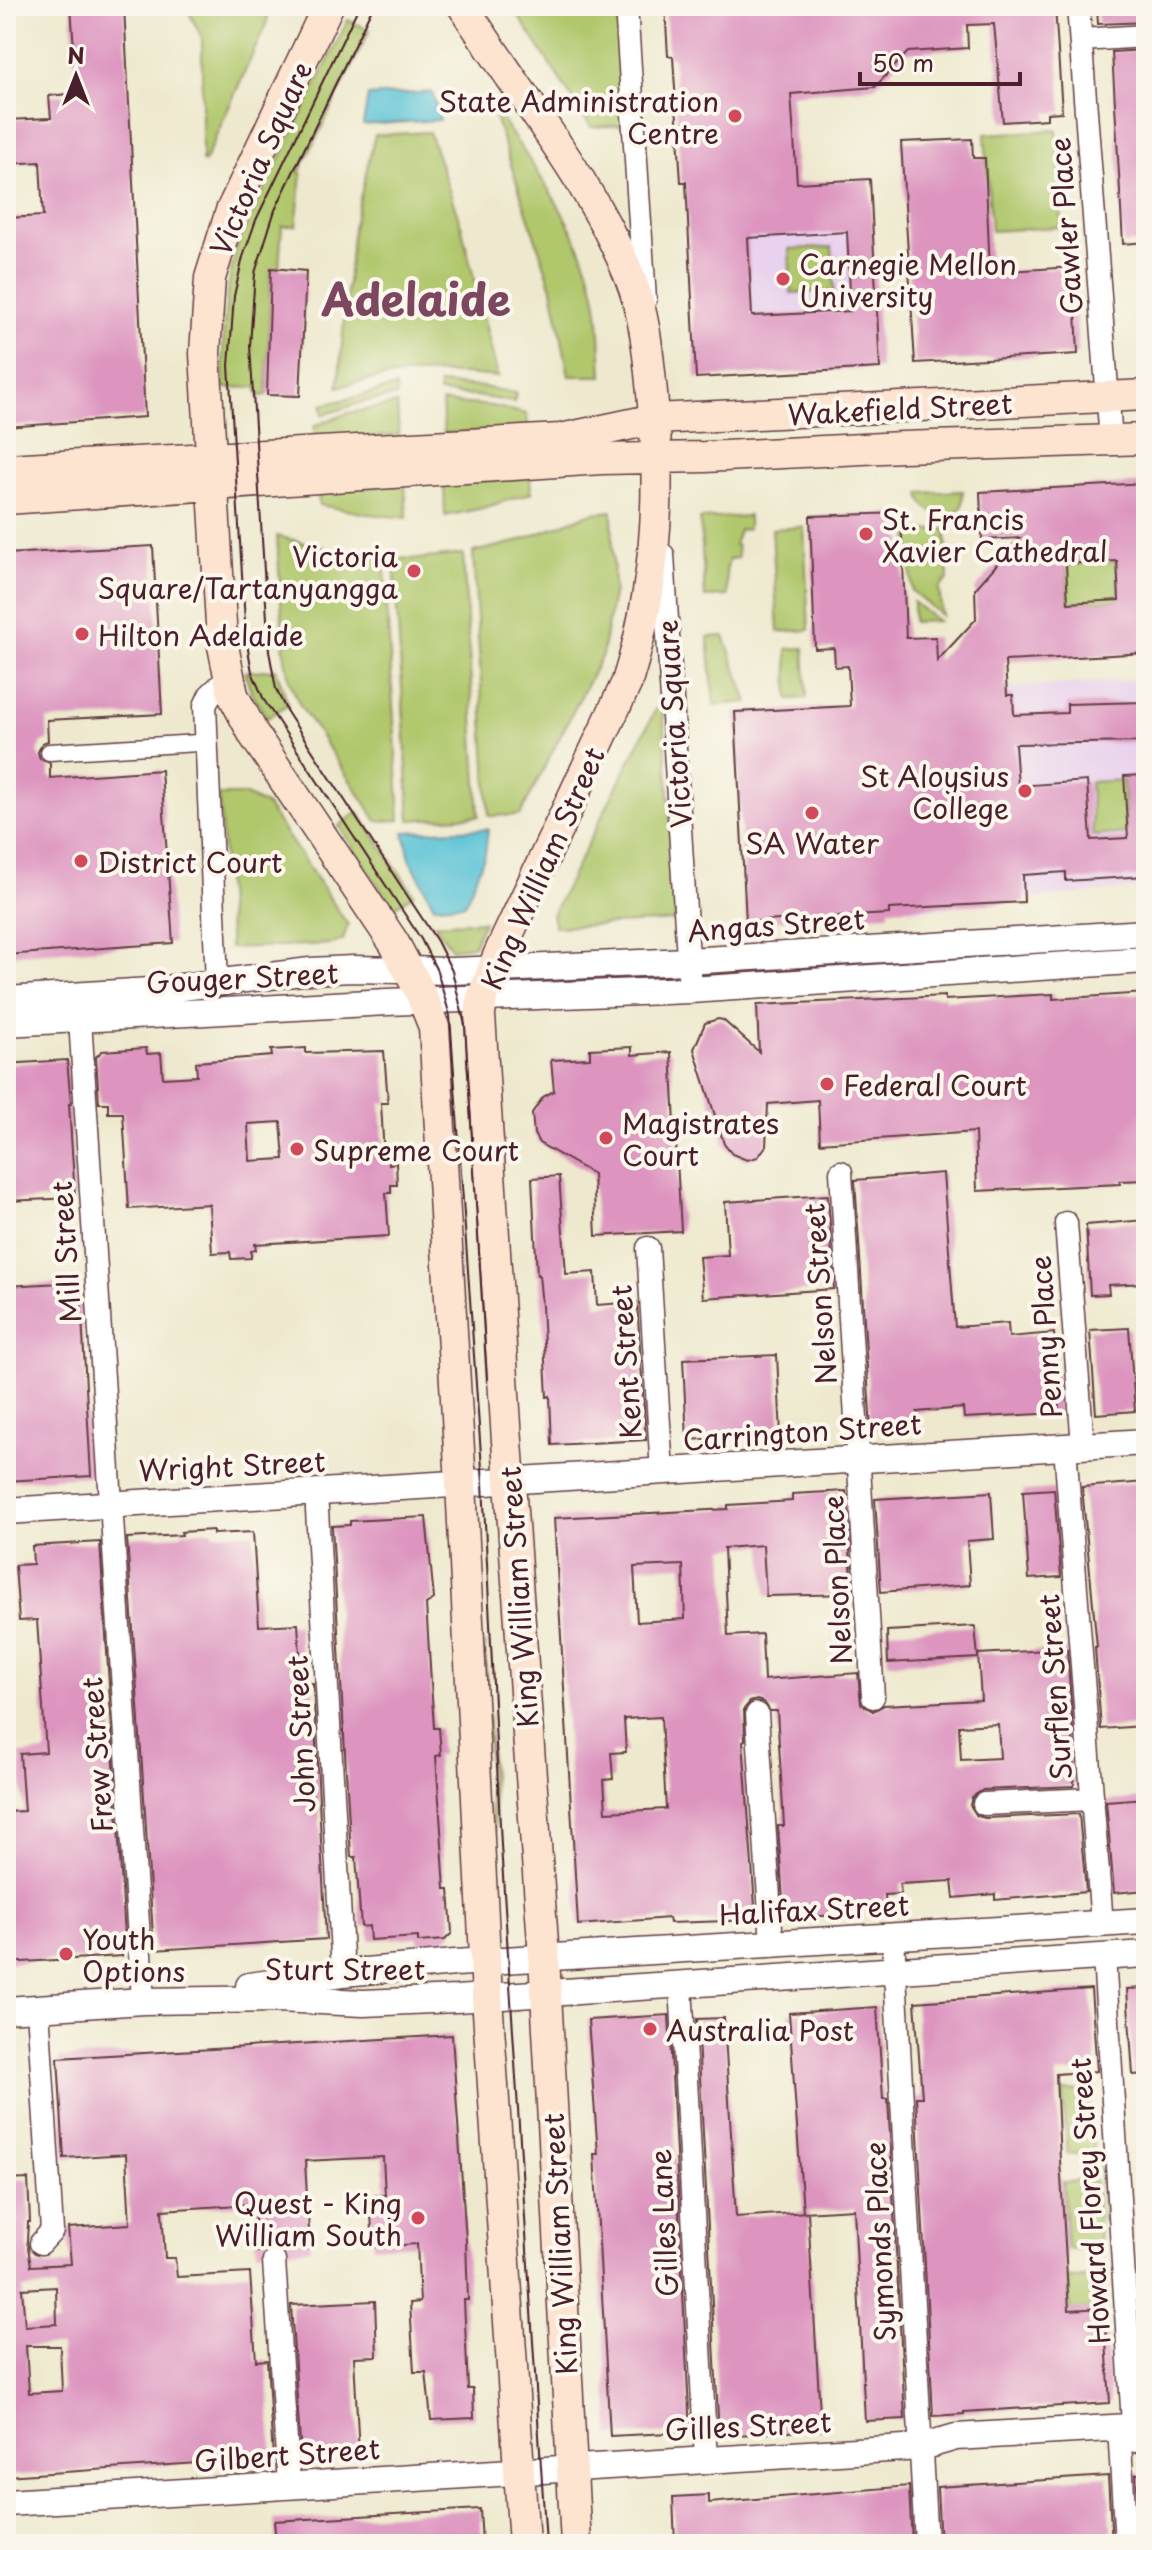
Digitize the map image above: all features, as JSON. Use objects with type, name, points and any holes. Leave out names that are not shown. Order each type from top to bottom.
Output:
[{"type":"main road","name":"Victoria Square","points":[[328,6],[231,211],[215,255],[207,295],[211,472],[221,626],[233,695],[254,735],[383,925],[424,1001]]},
{"type":"main road","name":"Victoria Square","points":[[463,6],[593,203],[628,274],[647,333],[655,419],[657,502],[646,606],[627,682]]},
{"type":"main road","name":"Wakefield Street","points":[[655,419],[1146,395]]},
{"type":"main road","points":[[6,499],[211,472],[561,439],[655,419]]},
{"type":"main road","name":"Wakefield Street","points":[[657,458],[1146,439]]},
{"type":"main road","points":[[6,469],[311,477],[657,458]]},
{"type":"main road","name":"King William Street","points":[[576,2544],[544,1957],[480,1024],[482,998],[511,924],[627,682]]},
{"type":"main road","name":"King William Street","points":[[424,1001],[434,1027],[487,1997],[524,2544]]},
{"type":"street","name":"Victoria Square","points":[[626,6],[647,333]]},
{"type":"street","name":"Gawler Place","points":[[1078,6],[1111,441]]},
{"type":"street","points":[[1081,40],[1146,36]]},
{"type":"street","name":"Victoria Square","points":[[657,458],[690,990]]},
{"type":"street","points":[[228,678],[210,695],[205,706],[217,982],[252,1003],[279,1008]]},
{"type":"street","points":[[49,752],[198,743]]},
{"type":"street","name":"Angas Street","points":[[409,971],[688,961],[1146,933]]},
{"type":"street","points":[[482,998],[690,990],[1146,960]]},
{"type":"street","name":"Gouger Street","points":[[6,1023],[150,991],[217,982],[310,971],[409,971]]},
{"type":"street","name":"Gouger Street","points":[[6,1000],[79,1006],[279,1008],[482,998]]},
{"type":"street","name":"Mill Street","points":[[79,1006],[110,1505]]},
{"type":"street","name":"Nelson Street","points":[[841,1172],[860,1459]]},
{"type":"street","name":"Penny Place","points":[[1066,1223],[1074,1446]]},
{"type":"street","name":"Kent Street","points":[[648,1248],[662,1472]]},
{"type":"street","name":"Carrington Street","points":[[461,1484],[1146,1442]]},
{"type":"street","name":"Surflen Street","points":[[1074,1446],[1092,1799],[1102,1924]]},
{"type":"street","name":"Nelson Place","points":[[860,1459],[873,1697]]},
{"type":"street","name":"Wright Street","points":[[6,1511],[461,1484]]},
{"type":"street","name":"John Street","points":[[316,1492],[343,1973]]},
{"type":"street","name":"Frew Street","points":[[110,1505],[143,2001]]},
{"type":"street","points":[[757,1714],[772,1944]]},
{"type":"street","points":[[984,1804],[1092,1799]]},
{"type":"street","name":"Halifax Street","points":[[485,1961],[1146,1921]]},
{"type":"street","name":"Symonds Place","points":[[893,1936],[925,2446],[926,2544]]},
{"type":"street","points":[[546,1993],[1146,1954]]},
{"type":"street","name":"Howard Florey Street","points":[[1104,1956],[1133,2434],[1126,2544]]},
{"type":"street","name":"Sturt Street","points":[[143,2001],[343,1973],[485,1961]]},
{"type":"street","name":"Gilles Lane","points":[[681,1984],[706,2460]]},
{"type":"street","name":"Sturt Street","points":[[6,2010],[143,2001],[277,1999],[363,2003],[546,1993]]},
{"type":"street","points":[[38,2008],[52,2231],[41,2243]]},
{"type":"street","points":[[274,2261],[289,2485]]},
{"type":"street","name":"Gilles Street","points":[[571,2468],[925,2446],[956,2437],[1133,2434]]},
{"type":"street","name":"Gilbert Street","points":[[6,2503],[571,2468]]},
{"type":"shaded area","name":"Carnegie Mellon University","points":[[870,179],[879,368],[696,378],[686,189]]},
{"type":"shaded area","name":"St Aloysius College","points":[[1146,679],[1146,887],[909,911],[898,695]]},
{"type":"shaded area","points":[[1146,2471],[1146,2544],[1141,2544],[1138,2472]]},
{"type":"green space","points":[[182,6],[269,6],[267,22],[204,163],[202,38],[189,12]]},
{"type":"green space","points":[[512,6],[618,6],[626,125],[591,127]]},
{"type":"green space","points":[[348,20],[370,30],[299,173],[302,174],[296,226],[282,226],[279,269],[271,269],[267,395],[258,396],[257,387],[224,388],[225,315],[229,279],[238,243]]},
{"type":"green space","points":[[490,102],[547,187],[582,254],[597,302],[602,376],[569,376],[552,288]]},
{"type":"green space","points":[[1057,130],[1062,227],[991,231],[985,134]]},
{"type":"green space","points":[[429,132],[461,225],[498,377],[417,374],[338,387],[353,228],[375,135]]},
{"type":"green space","points":[[832,247],[834,291],[791,293],[789,249]]},
{"type":"green space","points":[[439,384],[516,393],[514,402],[439,393]]},
{"type":"green space","points":[[396,387],[397,396],[363,402],[323,415],[322,405]]},
{"type":"green space","points":[[442,402],[492,406],[527,414],[528,429],[444,433]]},
{"type":"green space","points":[[397,404],[399,435],[315,441],[314,426],[348,413]]},
{"type":"green space","points":[[530,478],[531,493],[445,516],[444,483]]},
{"type":"green space","points":[[405,485],[407,518],[319,505],[318,490]]},
{"type":"green space","points":[[963,491],[962,507],[956,512],[942,515],[930,511],[920,493]]},
{"type":"green space","points":[[612,511],[614,590],[602,655],[520,815],[489,816],[473,552],[516,542],[592,513]]},
{"type":"green space","points":[[748,516],[748,529],[739,530],[734,545],[737,546],[738,558],[729,559],[726,572],[728,596],[705,597],[700,519]]},
{"type":"green space","points":[[804,527],[809,630],[778,632],[772,529]]},
{"type":"green space","points":[[946,529],[948,579],[939,588],[942,616],[912,591],[909,531]]},
{"type":"green space","points":[[277,536],[349,554],[384,557],[400,820],[377,821],[300,705],[289,680],[284,652]]},
{"type":"green space","points":[[463,554],[479,816],[410,820],[394,558],[419,559]]},
{"type":"green space","points":[[1117,561],[1119,600],[1068,603],[1066,564]]},
{"type":"green space","points":[[913,602],[938,621],[913,622]]},
{"type":"green space","points":[[724,636],[748,702],[714,705],[708,637]]},
{"type":"green space","points":[[804,648],[807,698],[789,699],[787,649]]},
{"type":"green space","points":[[276,669],[288,704],[267,718],[250,689],[245,672]]},
{"type":"green space","points":[[657,707],[663,707],[677,909],[674,921],[555,927],[552,915]]},
{"type":"green space","points":[[1123,780],[1126,833],[1093,836],[1090,782]]},
{"type":"green space","points":[[219,795],[246,795],[267,806],[348,925],[343,940],[332,944],[230,948]]},
{"type":"green space","points":[[358,812],[414,894],[393,908],[339,826]]},
{"type":"green space","points":[[484,921],[473,946],[452,949],[434,924]]},
{"type":"green space","points":[[484,1643],[500,1910],[494,1910]]},
{"type":"green space","points":[[1090,2090],[1094,2153],[1067,2154],[1063,2092]]},
{"type":"green space","points":[[1099,2159],[1106,2163],[1109,2219],[1103,2221]]},
{"type":"green space","points":[[1095,2180],[1100,2247],[1067,2249],[1063,2182]]},
{"type":"green space","points":[[1102,2277],[1104,2308],[1070,2311],[1068,2279]]},
{"type":"water","points":[[432,92],[440,120],[363,125],[368,96]]},
{"type":"water","points":[[488,829],[485,854],[465,904],[434,906],[410,859],[404,832]]},
{"type":"building","points":[[71,6],[124,6],[145,417],[6,427],[6,218],[43,216],[40,162],[6,164],[6,120],[51,118],[49,96],[77,93]]},
{"type":"building","points":[[665,6],[1055,6],[1062,112],[1047,113],[1047,119],[1003,122],[994,24],[967,25],[968,48],[908,52],[875,87],[791,94],[797,183],[870,179],[880,368],[696,378],[686,182],[681,182],[673,57],[668,56]],"holes":[[[847,232],[851,311],[752,316],[748,238]]]},
{"type":"building","points":[[1097,6],[1146,6],[1146,22],[1098,24]]},
{"type":"building","points":[[1146,50],[1146,242],[1123,244],[1112,52]]},
{"type":"building","points":[[972,139],[973,158],[985,158],[990,272],[1074,267],[1078,354],[915,363],[901,142]]},
{"type":"building","points":[[271,268],[306,271],[300,396],[267,395]]},
{"type":"building","points":[[1146,483],[1146,653],[1005,661],[1007,695],[1013,695],[1014,715],[1067,713],[1067,704],[1146,702],[1146,742],[1015,744],[1018,786],[1087,781],[1091,840],[1128,838],[1124,776],[1146,775],[1146,876],[1066,881],[1066,872],[1023,875],[1024,902],[889,909],[889,914],[746,922],[735,712],[850,706],[848,666],[835,667],[834,648],[815,649],[810,516],[901,513],[906,638],[936,637],[937,661],[976,619],[975,589],[1020,538],[982,540],[980,492]],"holes":[[[1117,561],[1119,600],[1068,603],[1066,564]]]},
{"type":"building","points":[[153,546],[162,714],[47,720],[48,741],[42,743],[38,752],[40,759],[50,763],[50,778],[161,770],[173,943],[6,955],[6,554]]},
{"type":"building","points":[[1146,993],[1146,1180],[1120,1181],[1120,1184],[977,1191],[975,1132],[820,1143],[818,1100],[768,1104],[766,1146],[758,1157],[747,1160],[732,1154],[724,1144],[694,1049],[705,1023],[718,1019],[759,1052],[757,1005],[945,996],[945,1000],[1053,994],[1053,999]]},
{"type":"building","name":"Magistrates Court","points":[[632,1047],[632,1055],[671,1052],[681,1231],[596,1236],[593,1174],[539,1143],[534,1134],[532,1113],[543,1097],[554,1091],[551,1060],[590,1058],[590,1049]]},
{"type":"building","points":[[146,1048],[147,1054],[161,1053],[163,1078],[197,1076],[196,1062],[272,1056],[271,1050],[306,1048],[306,1053],[384,1051],[388,1103],[381,1103],[384,1157],[389,1157],[389,1164],[396,1163],[397,1185],[391,1185],[391,1193],[386,1193],[389,1236],[255,1244],[256,1250],[251,1251],[251,1258],[231,1259],[230,1252],[212,1253],[209,1204],[129,1209],[123,1113],[108,1113],[108,1103],[99,1103],[96,1057],[102,1051]],"holes":[[[281,1122],[284,1159],[250,1161],[248,1124]]]},
{"type":"building","points":[[67,1060],[75,1198],[6,1201],[6,1064]]},
{"type":"building","points":[[943,1173],[955,1327],[1008,1323],[1009,1337],[1054,1333],[1059,1413],[964,1418],[963,1408],[917,1412],[918,1426],[871,1430],[855,1180]]},
{"type":"building","points":[[559,1176],[566,1274],[595,1272],[597,1305],[637,1302],[646,1440],[552,1445],[532,1178]]},
{"type":"building","points":[[828,1195],[834,1289],[703,1298],[699,1257],[728,1255],[725,1202]]},
{"type":"building","points":[[1146,1220],[1146,1283],[1108,1285],[1109,1294],[1090,1295],[1086,1225]]},
{"type":"building","points":[[80,1282],[91,1476],[6,1481],[6,1286]]},
{"type":"building","points":[[1129,1328],[1135,1411],[1096,1414],[1090,1330]]},
{"type":"building","points":[[777,1355],[781,1435],[687,1440],[683,1359]]},
{"type":"building","points":[[1146,1482],[1146,1681],[1140,1682],[1143,1726],[1101,1729],[1097,1647],[1082,1487]]},
{"type":"building","points":[[1054,1489],[1061,1577],[1029,1579],[1023,1491]]},
{"type":"building","points":[[846,1491],[853,1594],[766,1596],[763,1545],[724,1548],[728,1636],[762,1634],[764,1680],[858,1673],[861,1704],[873,1711],[884,1705],[981,1700],[978,1654],[1067,1649],[1074,1786],[983,1790],[972,1797],[970,1805],[977,1816],[985,1818],[1079,1814],[1086,1892],[995,1900],[995,1894],[954,1898],[952,1881],[900,1884],[901,1894],[885,1895],[886,1908],[784,1918],[778,1826],[784,1826],[777,1711],[770,1711],[764,1702],[757,1700],[744,1709],[743,1741],[756,1920],[670,1923],[669,1918],[578,1925],[554,1518],[728,1509],[728,1505],[792,1501],[792,1494]],"holes":[[[683,1565],[685,1619],[637,1622],[634,1567]],[[661,1717],[666,1809],[606,1812],[604,1780],[613,1779],[611,1753],[626,1752],[624,1719]],[[998,1724],[1000,1758],[961,1760],[959,1726]]]},
{"type":"building","points":[[991,1492],[994,1539],[967,1541],[970,1585],[881,1592],[875,1499]]},
{"type":"building","points":[[426,1517],[434,1599],[426,1604],[434,1728],[439,1728],[441,1755],[436,1756],[445,1889],[449,1889],[452,1933],[445,1940],[418,1942],[418,1937],[370,1940],[369,1926],[361,1927],[356,1857],[351,1857],[332,1526],[350,1525],[350,1521]]},
{"type":"building","points":[[213,1530],[213,1534],[253,1532],[259,1626],[298,1624],[302,1684],[313,1683],[326,1939],[154,1950],[127,1538]]},
{"type":"building","points":[[100,1542],[126,1952],[122,1952],[122,1956],[6,1963],[6,1812],[24,1811],[20,1754],[46,1752],[37,1620],[19,1621],[15,1565],[33,1564],[32,1546]]},
{"type":"building","points":[[975,1626],[978,1658],[888,1663],[887,1631]]},
{"type":"building","points":[[1146,1798],[1146,1890],[1114,1893],[1106,1801]]},
{"type":"building","points":[[1146,1988],[1146,2074],[1133,2075],[1127,1989]]},
{"type":"building","points":[[1091,1989],[1097,2071],[1056,2074],[1069,2310],[1104,2308],[1110,2403],[933,2416],[916,2097],[922,2097],[915,2002]]},
{"type":"building","points":[[877,2007],[883,2099],[888,2099],[905,2419],[865,2421],[854,2209],[803,2212],[789,2013]]},
{"type":"building","points":[[669,2015],[690,2432],[610,2436],[594,2154],[598,2154],[588,2020]]},
{"type":"building","points":[[724,2018],[736,2217],[808,2212],[821,2430],[719,2436],[697,2019]]},
{"type":"building","points":[[452,2035],[466,2241],[468,2300],[464,2300],[468,2389],[473,2389],[474,2418],[431,2420],[426,2372],[414,2372],[410,2303],[420,2302],[417,2244],[373,2247],[370,2196],[385,2195],[383,2157],[305,2161],[310,2249],[282,2250],[274,2247],[257,2252],[254,2204],[162,2210],[165,2258],[175,2258],[177,2277],[250,2273],[256,2361],[267,2360],[273,2458],[6,2476],[6,2180],[28,2179],[30,2222],[27,2241],[31,2266],[71,2264],[68,2228],[130,2224],[126,2154],[64,2158],[58,2058]],"holes":[[[56,2287],[57,2324],[25,2326],[22,2289]],[[26,2346],[60,2346],[62,2391],[29,2393]]]},
{"type":"building","points":[[375,2301],[377,2356],[354,2357],[359,2454],[301,2458],[291,2305]]},
{"type":"building","points":[[1136,2474],[1146,2474],[1146,2494],[1137,2494]]},
{"type":"building","points":[[1108,2476],[1112,2544],[940,2544],[937,2487]]},
{"type":"building","points":[[909,2486],[912,2544],[675,2544],[673,2497],[709,2495],[709,2503]]},
{"type":"building","points":[[480,2509],[482,2544],[276,2544],[274,2521]]},
{"type":"tram line","points":[[359,6],[256,220],[234,296],[229,366],[246,638],[252,672],[264,700],[421,939],[437,971],[450,1016],[483,1483],[501,1845],[546,2544]]},
{"type":"tram line","points":[[373,6],[275,210],[255,273],[250,346],[269,651],[276,689],[287,712],[437,941],[452,971],[465,1025],[487,1382]]},
{"type":"place","name":"State Administration Centre","points":[[735,116]]},
{"type":"place","name":"Carnegie Mellon University","points":[[783,279]]},
{"type":"place","name":"St. Francis Xavier Cathedral","points":[[866,534]]},
{"type":"place","name":"Victoria Square/Tartanyangga","points":[[414,571]]},
{"type":"place","name":"Hilton Adelaide","points":[[82,634]]},
{"type":"place","name":"St Aloysius College","points":[[1025,791]]},
{"type":"place","name":"SA Water","points":[[812,813]]},
{"type":"place","name":"District Court","points":[[81,861]]},
{"type":"place","name":"Federal Court","points":[[827,1084]]},
{"type":"place","name":"Magistrates Court","points":[[606,1138]]},
{"type":"place","name":"Supreme Court","points":[[297,1149]]},
{"type":"place","name":"Youth Options","points":[[66,1954]]},
{"type":"place","name":"Australia Post","points":[[650,2029]]},
{"type":"place","name":"Quest - King William South","points":[[418,2218]]},
{"type":"district","name":"Adelaide","points":[[416,298]]}]
